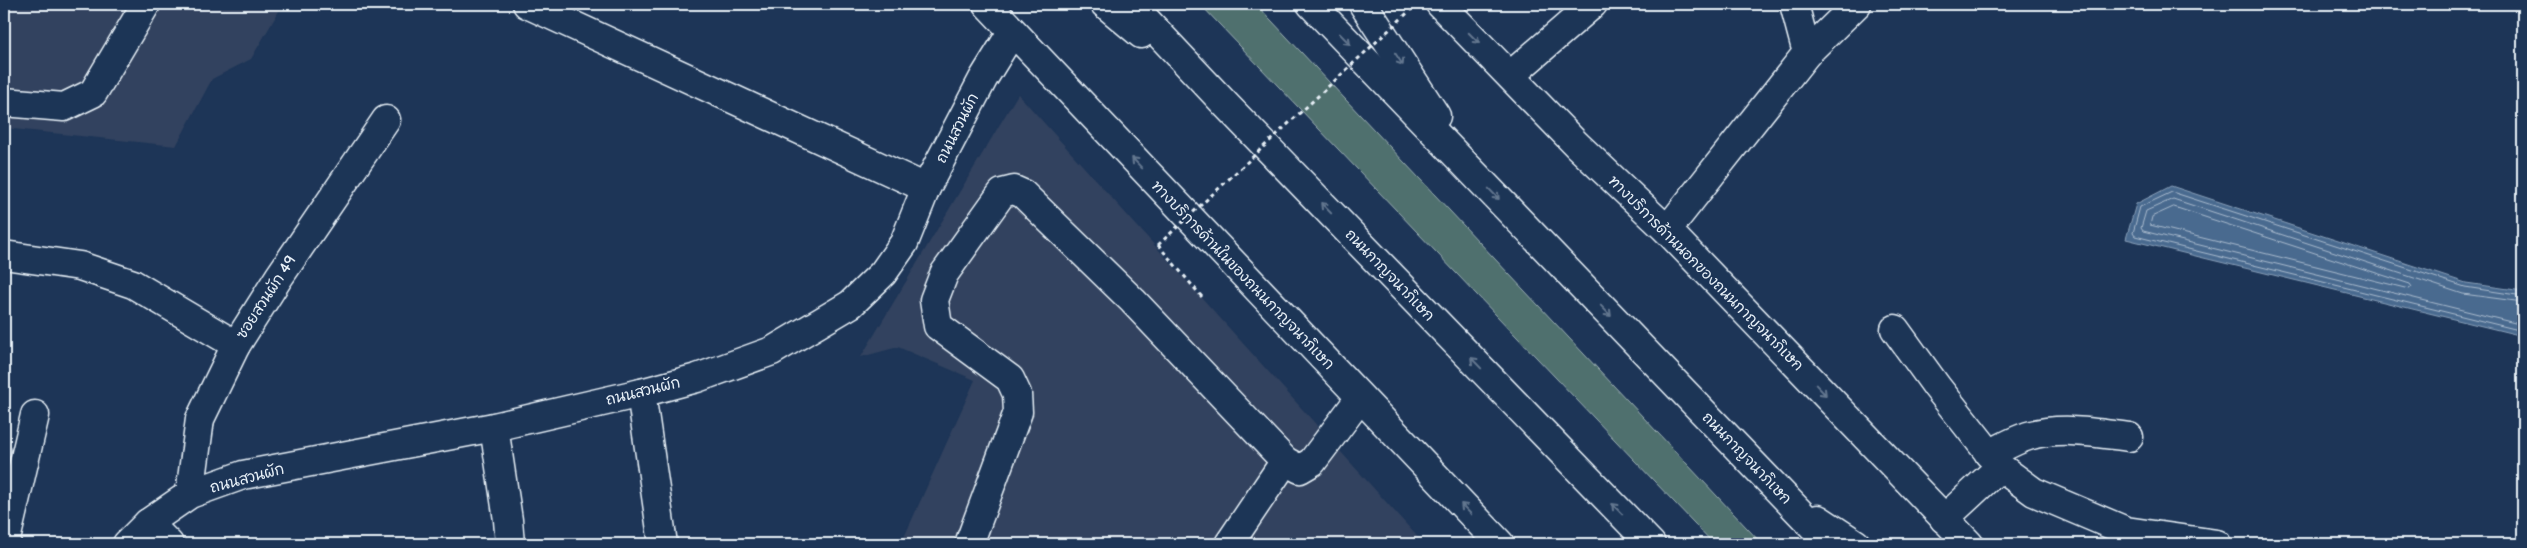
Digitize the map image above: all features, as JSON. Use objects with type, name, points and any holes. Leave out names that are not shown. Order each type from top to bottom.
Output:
[{"type":"main road","points":[[4,102],[64,107],[93,93],[146,4]]},
{"type":"main road","points":[[527,4],[926,188]]},
{"type":"main road","name":"ทางบริการด้านในของถนนกาญจนาภิเษก","points":[[986,4],[1500,544]]},
{"type":"main road","points":[[1105,4],[1227,106]]},
{"type":"main road","name":"ถนนกาญจนาภิเษก","points":[[1131,4],[1227,106],[1651,544]]},
{"type":"main road","name":"ถนนกาญจนาภิเษก","points":[[1311,4],[1830,544]]},
{"type":"main road","points":[[1363,4],[1472,171]]},
{"type":"main road","name":"ทางบริการด้านนอกของถนนกาญจนาภิเษก","points":[[1440,4],[1576,145],[1667,230],[1969,544]]},
{"type":"main road","points":[[1510,75],[1593,4]]},
{"type":"main road","points":[[1794,4],[1807,53]]},
{"type":"main road","points":[[1667,230],[1807,53],[1857,4]]},
{"type":"main road","name":"ถนนสวนผัก","points":[[128,544],[148,522],[190,494],[243,475],[494,427],[641,393],[697,378],[772,351],[851,304],[883,273],[904,243],[926,188],[983,79],[1012,32]]},
{"type":"main road","name":"ซอยสวนผัก 49","points":[[190,494],[200,419],[236,345],[279,277],[386,120]]},
{"type":"main road","points":[[969,544],[1018,412],[1017,394],[1010,379],[938,326],[934,300],[944,274],[1002,193],[1014,190],[1024,194],[1132,301],[1285,461],[1300,469],[1312,462],[1360,398]]},
{"type":"main road","points":[[4,255],[80,266],[134,284],[236,345]]},
{"type":"main road","points":[[1895,329],[1995,460],[2034,492],[2126,531],[2217,544]]},
{"type":"main road","points":[[641,393],[663,544]]},
{"type":"main road","points":[[5,544],[35,415]]},
{"type":"main road","points":[[494,427],[510,544]]},
{"type":"main road","points":[[1944,519],[1995,460],[2028,436],[2050,432],[2077,431],[2129,436]]},
{"type":"main road","points":[[1229,544],[1285,461]]},
{"type":"main road","points":[[1785,498],[1856,544]]},
{"type":"main road","points":[[148,522],[169,544]]},
{"type":"path","points":[[1202,297],[1158,246],[1417,4]]},
{"type":"shaded area","points":[[4,4],[283,4],[251,59],[212,79],[176,146],[4,128]]},
{"type":"shaded area","points":[[1018,94],[1424,544],[901,544],[975,380],[898,347],[861,357]]},
{"type":"green space","points":[[1200,4],[1256,4],[1762,544],[1714,544]]},
{"type":"water","points":[[2171,186],[2466,283],[2523,291],[2523,336],[2126,239],[2136,204]]}]
